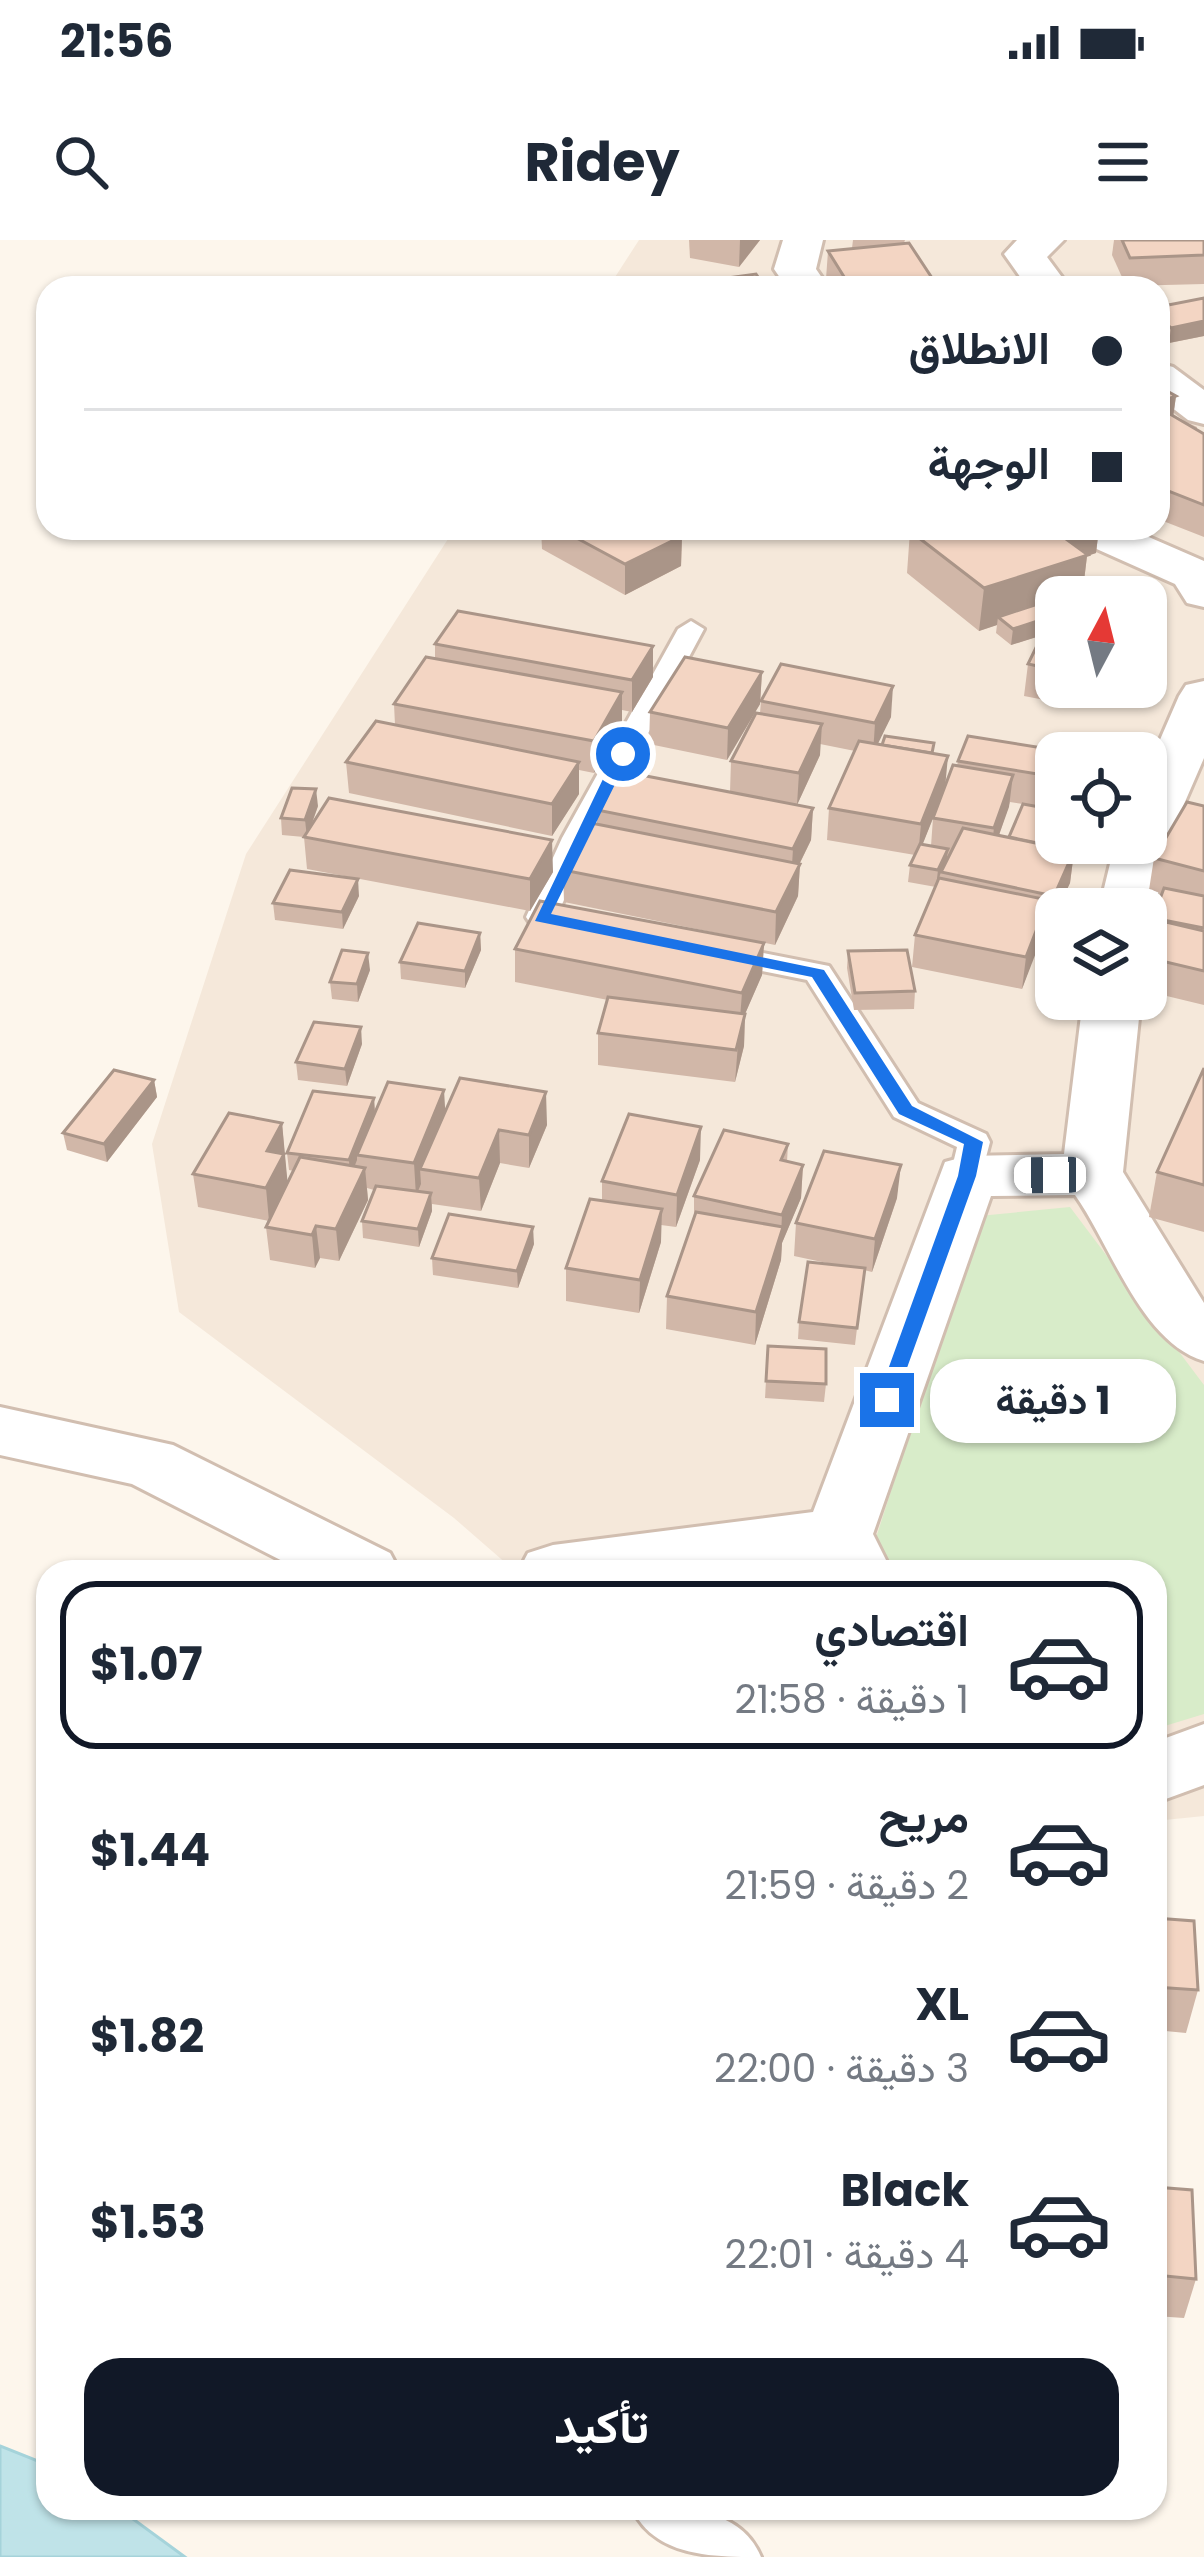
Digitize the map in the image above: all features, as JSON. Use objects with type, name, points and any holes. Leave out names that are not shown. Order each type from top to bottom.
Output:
[{"type":"street","points":[[800,276],[795,269],[803,240]]},
{"type":"street","points":[[1026,245],[1043,276]]},
{"type":"street","points":[[1170,385],[1204,411]]},
{"type":"street","points":[[1116,540],[1201,580]]},
{"type":"street","points":[[1167,783],[1204,696]]},
{"type":"street","points":[[1110,1020],[1092,1174],[1130,1228],[1179,1316],[1204,1337]]},
{"type":"street","points":[[748,1560],[848,1553],[967,1176],[1092,1174]]},
{"type":"street","points":[[0,1431],[149,1463],[341,1560]]},
{"type":"street","points":[[1167,1768],[1204,1754]]},
{"type":"lane","points":[[610,931],[541,917],[577,838],[691,629]]},
{"type":"lane","points":[[679,945],[818,974],[906,1110],[974,1142],[967,1176]]},
{"type":"lane","points":[[676,2520],[736,2557]]},
{"type":"shaded area","points":[[639,240],[1204,240],[1204,1816],[1167,1820],[1167,1560],[502,1560],[454,1518],[179,1312],[152,1144],[246,854],[447,540],[1170,540],[1170,276],[616,276]]},
{"type":"green space","points":[[1070,1207],[1204,1385],[1204,1714],[1167,1725],[1167,1560],[884,1560],[875,1541],[979,1216]]},
{"type":"water","points":[[0,2446],[36,2460],[36,2520],[134,2520],[185,2557],[0,2557]]},
{"type":"building","points":[[1122,240],[1204,240],[1204,255],[1130,258]]},
{"type":"building","points":[[909,243],[931,276],[844,276],[828,251]]},
{"type":"building","points":[[1204,298],[1204,321],[1171,328],[1170,305]]},
{"type":"building","points":[[1170,414],[1204,434],[1204,505],[1170,492]]},
{"type":"building","points":[[580,540],[674,540],[625,564]]},
{"type":"building","points":[[922,540],[1067,540],[1088,555],[984,588]]},
{"type":"building","points":[[1035,605],[1035,622],[1013,629],[998,617]]},
{"type":"building","points":[[458,611],[653,646],[632,680],[435,644]]},
{"type":"building","points":[[426,657],[622,692],[594,741],[394,704]]},
{"type":"building","points":[[685,657],[762,672],[728,728],[650,712]]},
{"type":"building","points":[[781,664],[893,686],[875,723],[761,701]]},
{"type":"building","points":[[756,713],[822,724],[799,773],[731,761]]},
{"type":"building","points":[[376,721],[579,762],[552,804],[346,762]]},
{"type":"building","points":[[885,736],[934,743],[932,753],[882,745]]},
{"type":"building","points":[[968,736],[1035,747],[1035,774],[958,761]]},
{"type":"building","points":[[859,741],[948,756],[921,824],[829,808]]},
{"type":"building","points":[[953,765],[1013,775],[994,828],[933,818]]},
{"type":"building","points":[[620,771],[813,808],[793,849],[597,810]]},
{"type":"building","points":[[292,788],[316,789],[305,820],[281,818]]},
{"type":"building","points":[[329,798],[552,840],[530,879],[304,837]]},
{"type":"building","points":[[1187,802],[1204,806],[1204,871],[1167,861],[1167,836]]},
{"type":"building","points":[[1023,804],[1035,806],[1035,842],[1009,837]]},
{"type":"building","points":[[591,823],[800,864],[776,912],[563,870]]},
{"type":"building","points":[[963,828],[1035,843],[1035,864],[1068,864],[1058,888],[1035,888],[1035,892],[941,872]]},
{"type":"building","points":[[920,844],[948,849],[938,870],[910,865]]},
{"type":"building","points":[[290,870],[358,879],[342,912],[273,903]]},
{"type":"building","points":[[939,878],[1035,897],[1035,934],[1026,957],[915,935]]},
{"type":"building","points":[[1167,889],[1204,896],[1204,928],[1167,921]]},
{"type":"building","points":[[540,901],[764,943],[742,993],[515,949]]},
{"type":"building","points":[[1167,922],[1204,931],[1204,971],[1167,962]]},
{"type":"building","points":[[418,923],[480,933],[465,971],[400,962]]},
{"type":"building","points":[[342,950],[368,953],[357,984],[330,982]]},
{"type":"building","points":[[907,950],[915,991],[855,993],[848,951]]},
{"type":"building","points":[[608,997],[745,1014],[736,1050],[598,1033]]},
{"type":"building","points":[[314,1022],[361,1027],[345,1069],[296,1062]]},
{"type":"building","points":[[1204,1068],[1204,1185],[1157,1172]]},
{"type":"building","points":[[114,1070],[154,1080],[104,1144],[63,1133]]},
{"type":"building","points":[[460,1078],[546,1092],[529,1135],[499,1130],[479,1178],[420,1169]]},
{"type":"building","points":[[388,1082],[444,1090],[414,1163],[357,1155]]},
{"type":"building","points":[[313,1091],[374,1098],[349,1160],[287,1153]]},
{"type":"building","points":[[229,1113],[282,1123],[267,1151],[284,1154],[266,1188],[193,1174]]},
{"type":"building","points":[[629,1114],[701,1127],[677,1195],[602,1181]]},
{"type":"building","points":[[724,1130],[788,1144],[781,1160],[803,1165],[782,1215],[694,1196]]},
{"type":"building","points":[[824,1151],[901,1165],[875,1239],[796,1223]]},
{"type":"building","points":[[300,1157],[365,1168],[336,1229],[316,1226],[312,1235],[266,1227]]},
{"type":"building","points":[[376,1186],[431,1193],[418,1229],[362,1221]]},
{"type":"building","points":[[590,1199],[662,1209],[640,1280],[566,1268]]},
{"type":"building","points":[[696,1212],[783,1227],[756,1312],[667,1296]]},
{"type":"building","points":[[449,1214],[533,1227],[517,1271],[432,1258]]},
{"type":"building","points":[[808,1262],[865,1268],[857,1328],[799,1322]]},
{"type":"building","points":[[768,1346],[826,1349],[826,1384],[766,1381]]},
{"type":"building","points":[[1167,1919],[1194,1921],[1198,1990],[1167,1988]]},
{"type":"building","points":[[1167,2188],[1192,2190],[1196,2279],[1167,2276]]},
{"type":"route","points":[[623,754],[541,917],[818,974],[906,1110],[974,1142],[967,1176],[887,1400]]}]
